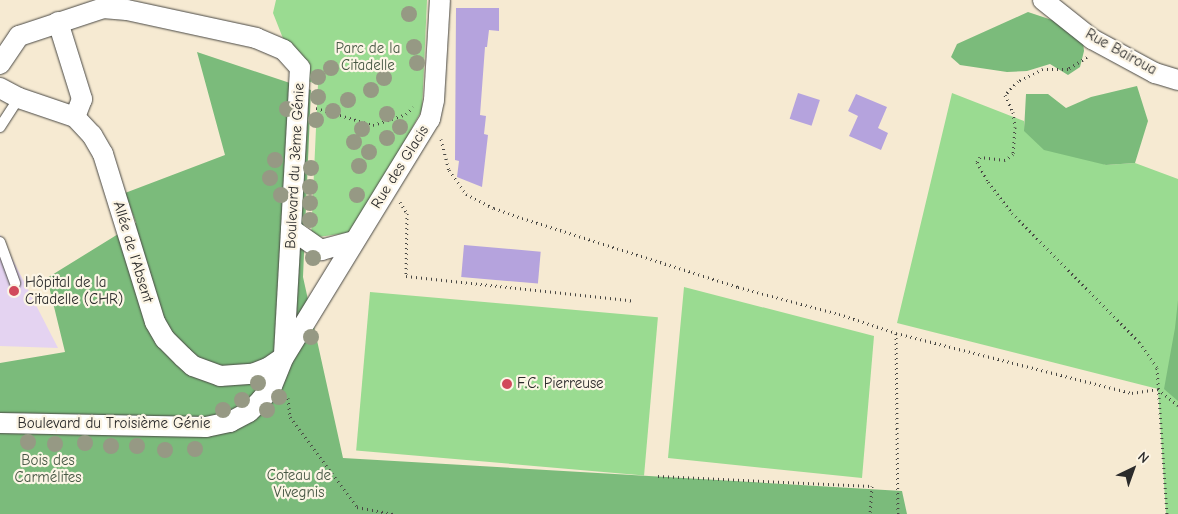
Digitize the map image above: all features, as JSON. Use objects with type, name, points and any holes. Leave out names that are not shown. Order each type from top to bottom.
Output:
[{"type":"street","name":"Rue des Glacis","points":[[284,358],[430,119],[440,0]]},
{"type":"street","name":"Rue Bairoua","points":[[1043,0],[1098,42],[1155,73],[1178,80]]},
{"type":"street","name":"Boulevard du 3ème Génie","points":[[0,64],[19,36],[103,8],[126,10],[256,38],[284,50],[300,68],[284,358]]},
{"type":"street","points":[[58,22],[82,99],[75,117]]},
{"type":"street","name":"Allée de l'Absent","points":[[0,88],[19,98],[75,117],[92,135],[103,154],[155,322],[165,339],[193,366],[220,376],[252,374],[268,368],[284,358]]},
{"type":"street","points":[[291,229],[321,250],[354,241]]},
{"type":"street","name":"Boulevard du Troisième Génie","points":[[0,423],[206,427],[230,422],[249,412],[261,400],[272,386],[284,358]]},
{"type":"lane","points":[[0,127],[19,98]]},
{"type":"lane","points":[[0,242],[15,283]]},
{"type":"path","points":[[1098,42],[1087,58],[1068,70],[1043,69],[1018,81],[1005,95],[1014,120],[1013,154],[1005,160],[980,157],[977,162],[988,182],[1012,213],[1139,342],[1157,368],[1167,514]]},
{"type":"path","points":[[298,104],[373,124],[406,114],[434,89]]},
{"type":"path","points":[[430,119],[442,140],[449,170],[466,194],[478,201],[587,240],[719,280],[738,288],[789,300],[886,328],[896,333],[1132,393],[1158,389],[1178,405]]},
{"type":"path","points":[[390,184],[407,213],[406,276],[635,301]]},
{"type":"path","points":[[896,333],[898,514]]},
{"type":"path","points":[[288,397],[290,416],[357,507],[394,514]]},
{"type":"path","points":[[658,476],[872,486],[870,514]]},
{"type":"shaded area","name":"Hôpital de la Citadelle (CHR)","points":[[0,235],[58,348],[0,346]]},
{"type":"green space","name":"Parc de la Citadelle","points":[[276,0],[427,0],[422,110],[354,232],[311,238],[318,84],[299,79],[273,13]]},
{"type":"green space","points":[[1028,12],[1061,23],[1083,41],[1084,51],[1080,67],[1068,75],[1050,64],[1027,71],[1007,72],[960,65],[951,57],[957,44]]},
{"type":"green space","points":[[197,52],[311,90],[303,277],[343,458],[902,491],[907,514],[0,514],[0,363],[65,352],[47,278],[136,223],[125,193],[225,155]]},
{"type":"green space","points":[[1137,86],[1148,121],[1135,163],[1106,165],[1044,150],[1024,131],[1026,94],[1048,94],[1066,108],[1091,97]]},
{"type":"green space","points":[[952,93],[1024,121],[1025,131],[1106,165],[1135,163],[1178,179],[1178,514],[1166,514],[1158,389],[897,323]]},
{"type":"green space","points":[[684,287],[874,336],[862,478],[668,458]]},
{"type":"green space","name":"F.C. Pierreuse","points":[[370,292],[658,317],[644,476],[356,450]]},
{"type":"green space","points":[[1178,300],[1178,401],[1164,389]]},
{"type":"building","points":[[456,8],[499,8],[499,31],[489,30],[487,47],[485,47],[480,115],[486,116],[484,134],[488,135],[482,187],[457,177],[459,161],[455,160]]},
{"type":"building","points":[[798,93],[820,100],[812,126],[790,119]]},
{"type":"building","points":[[856,94],[887,107],[878,128],[888,133],[881,150],[849,136],[858,116],[848,111]]},
{"type":"building","points":[[464,245],[541,252],[538,284],[461,277]]},
{"type":"place","name":"Hôpital de la Citadelle (CHR)","points":[[14,291]]},
{"type":"place","name":"F.C. Pierreuse","points":[[507,384]]},
{"type":"park label","name":"Bois des Carmélites","points":[[48,468]]},
{"type":"park label","name":"Coteau de Vivegnis","points":[[299,484]]}]
